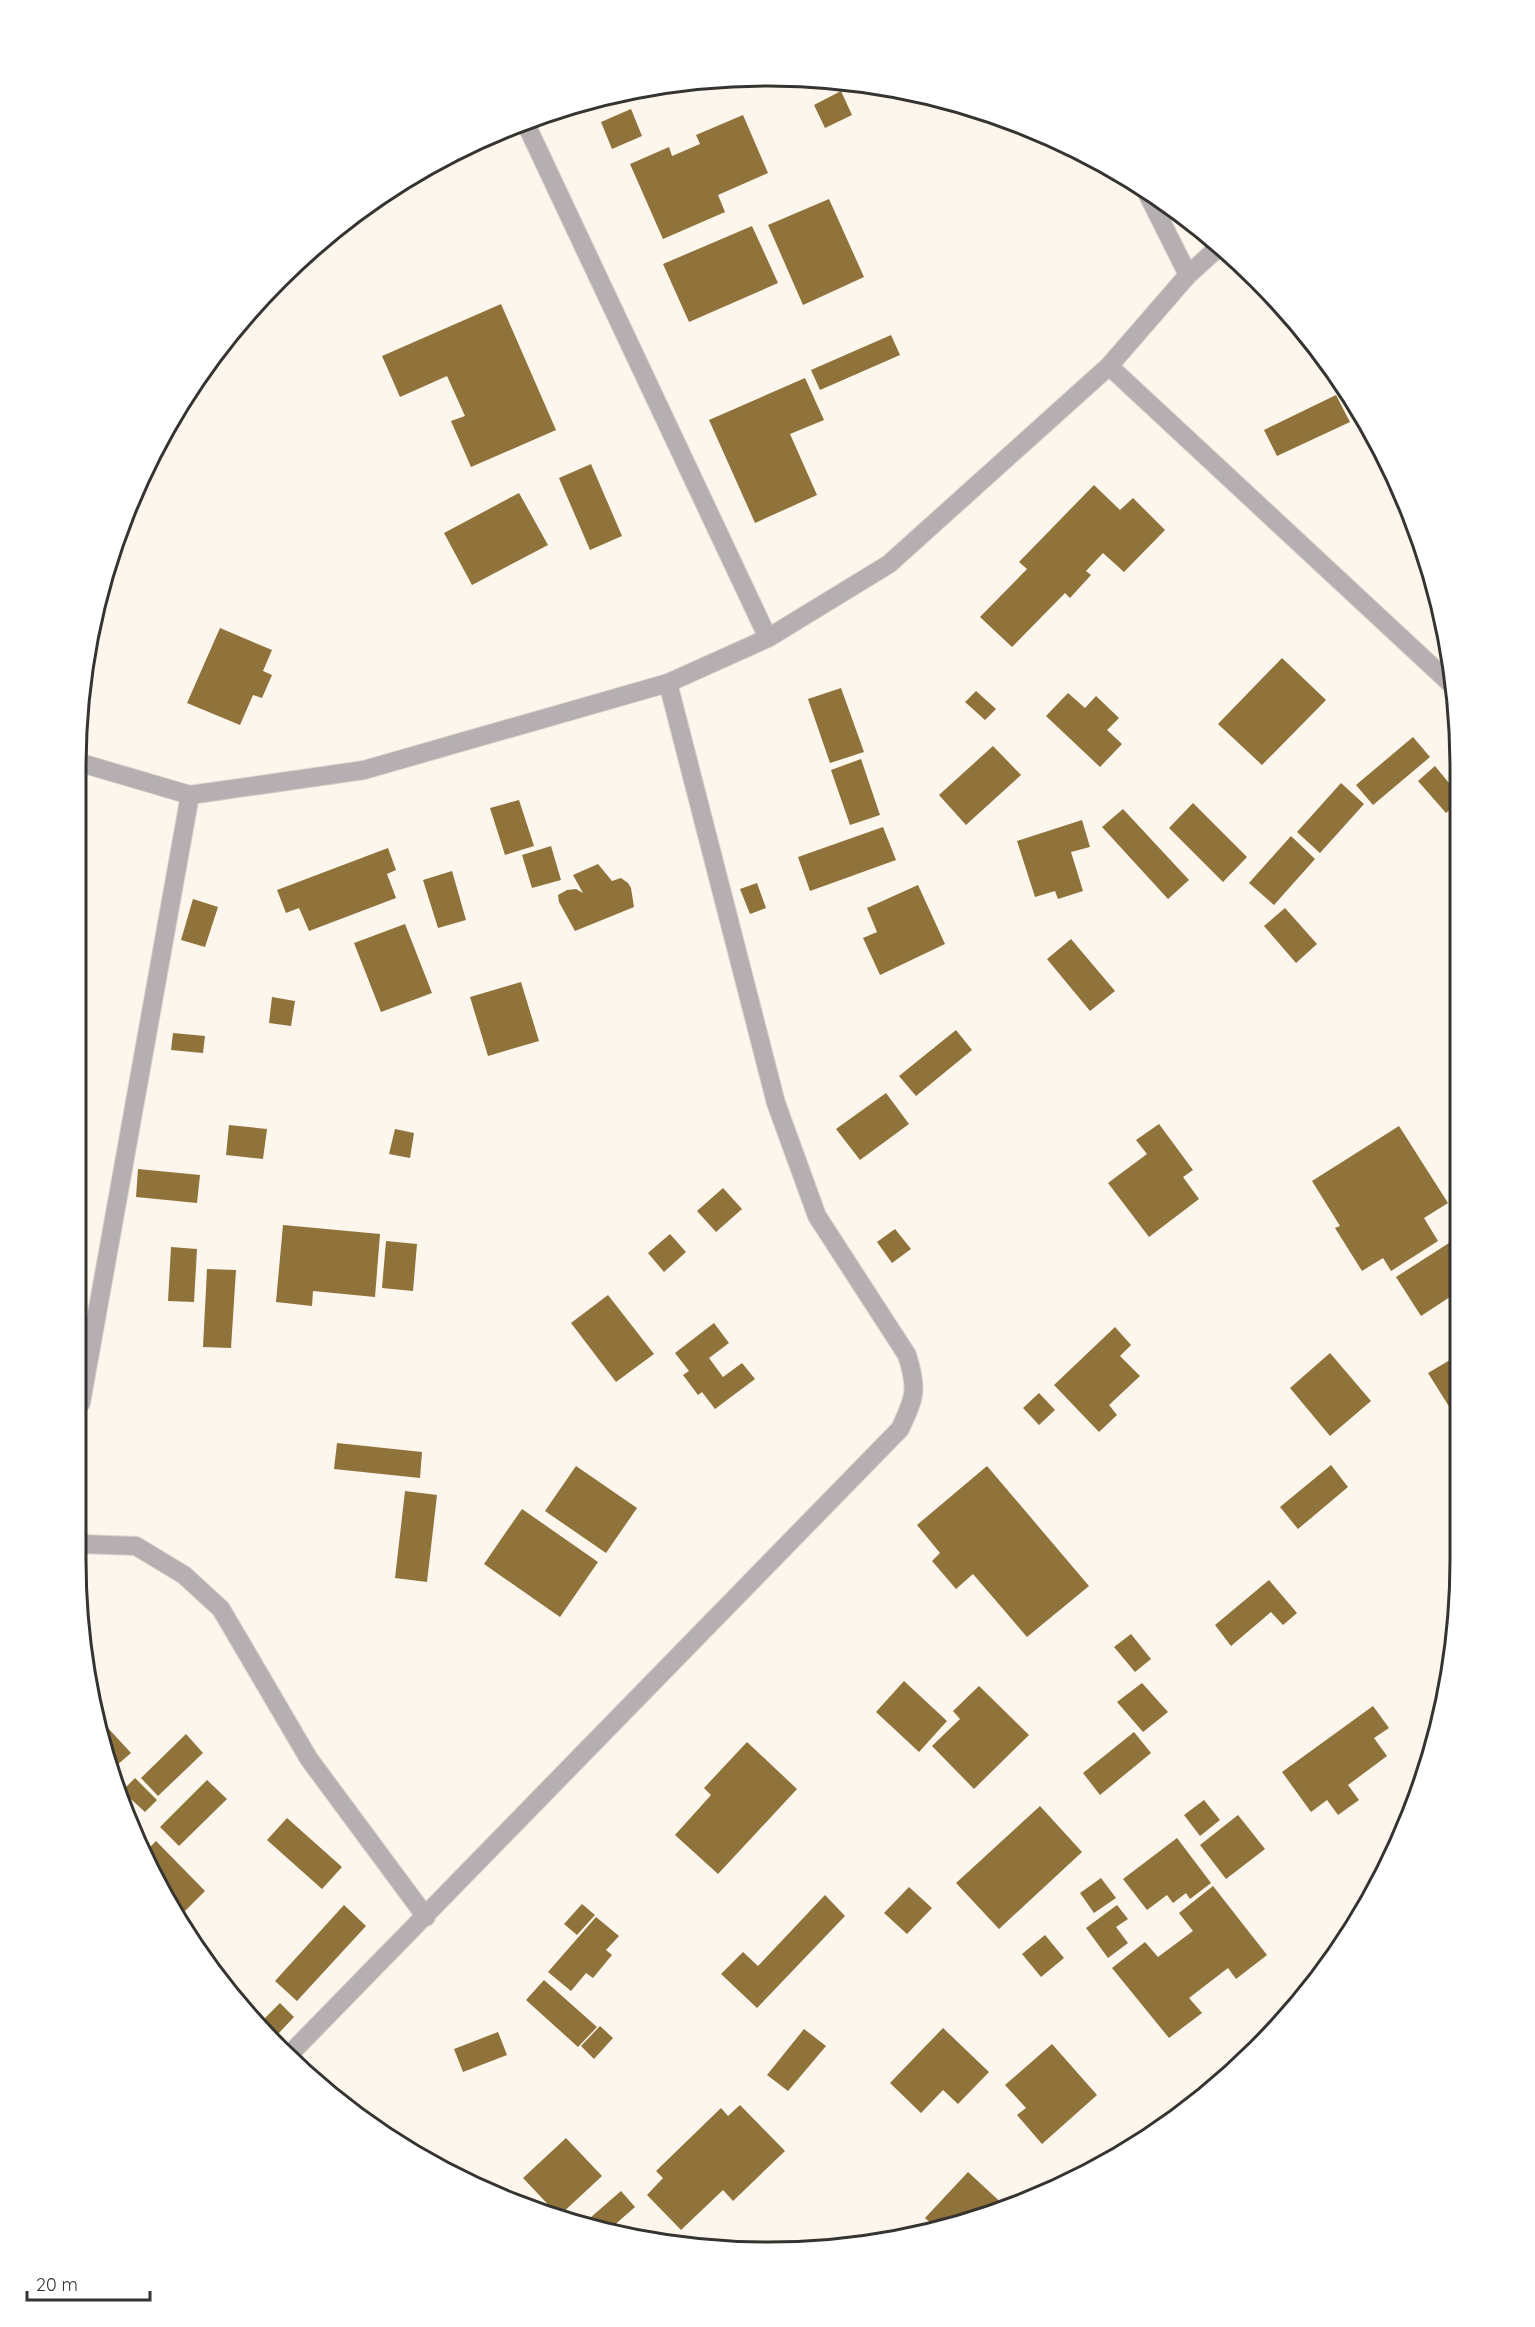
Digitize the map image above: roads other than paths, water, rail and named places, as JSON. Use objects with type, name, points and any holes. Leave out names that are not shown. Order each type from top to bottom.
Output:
[{"type":"street","points":[[528,129],[768,639]]},
{"type":"street","points":[[1153,205],[1188,275]]},
{"type":"street","points":[[86,764],[190,795],[364,771],[668,683],[768,639],[889,564],[1109,366],[1188,275],[1213,252]]},
{"type":"street","points":[[1109,366],[1444,677]]},
{"type":"street","points":[[294,2050],[900,1429],[913,1401],[914,1378],[907,1355],[817,1216],[776,1103],[668,683]]},
{"type":"street","points":[[86,1375],[190,795]]},
{"type":"street","points":[[86,1544],[136,1546],[184,1575],[221,1609],[309,1760],[426,1917]]}]
